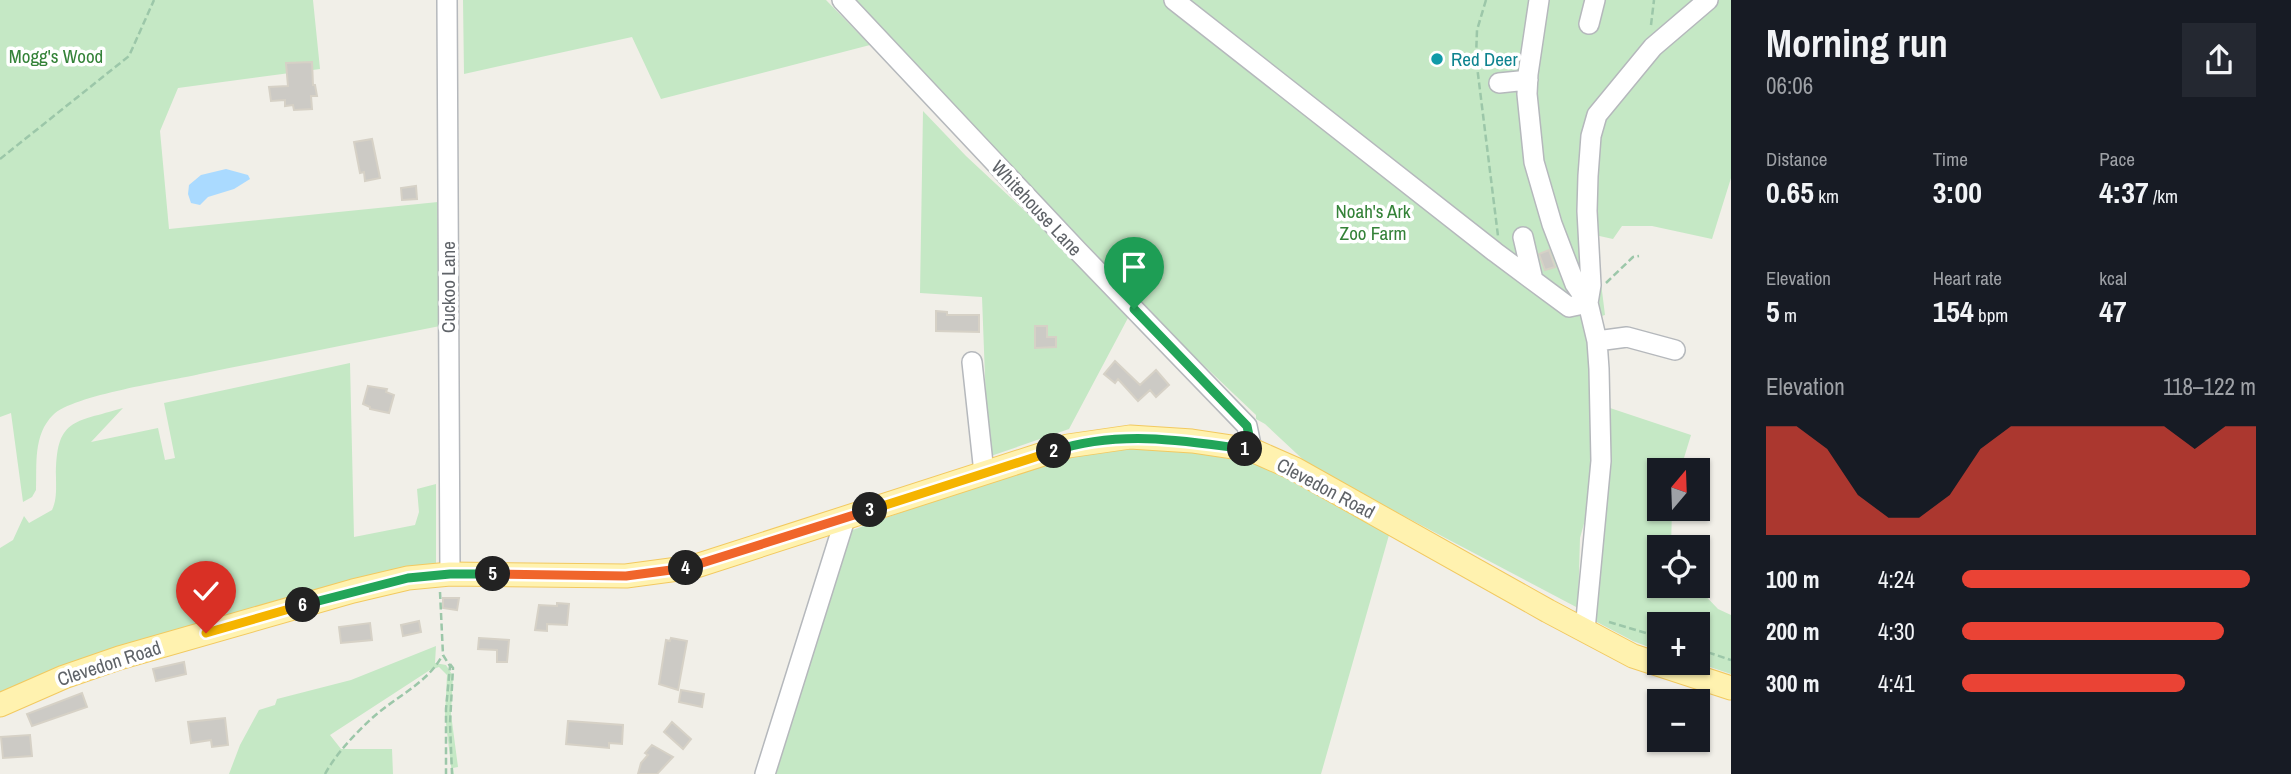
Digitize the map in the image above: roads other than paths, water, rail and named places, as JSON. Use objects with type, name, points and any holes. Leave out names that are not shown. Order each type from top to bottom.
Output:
[{"type":"main road","name":"Clevedon Road","points":[[0,705],[64,677],[353,591],[408,578],[450,574],[626,576],[693,567],[1068,446],[1130,437],[1192,441],[1252,450],[1295,469],[1586,623],[1633,656],[1731,688]]},
{"type":"street","name":"Cuckoo Lane","points":[[447,0],[450,574]]},
{"type":"street","name":"Whitehouse Lane","points":[[842,0],[1247,426],[1252,450]]},
{"type":"street","points":[[1174,0],[1569,307],[1589,300]]},
{"type":"street","points":[[1539,0],[1528,80],[1530,131],[1542,192],[1575,284],[1589,300]]},
{"type":"street","points":[[1589,24],[1595,0]]},
{"type":"street","points":[[1586,623],[1601,461],[1597,341],[1589,300],[1591,285],[1587,211],[1591,136],[1597,115],[1653,47],[1708,0]]},
{"type":"street","points":[[1499,83],[1528,80]]},
{"type":"street","points":[[1523,237],[1533,280]]},
{"type":"street","points":[[1597,341],[1627,337],[1675,350]]},
{"type":"street","points":[[972,362],[984,473]]},
{"type":"street","points":[[765,774],[845,519]]},
{"type":"water","points":[[226,169],[248,175],[250,179],[234,189],[208,197],[200,205],[191,203],[189,185],[201,175]]},
{"type":"place","name":"Red Deer","points":[[1437,59]]},
{"type":"park label","name":"Mogg's Wood","points":[[56,56]]},
{"type":"park label","name":"Noah's Ark Zoo Farm","points":[[1373,222]]}]
